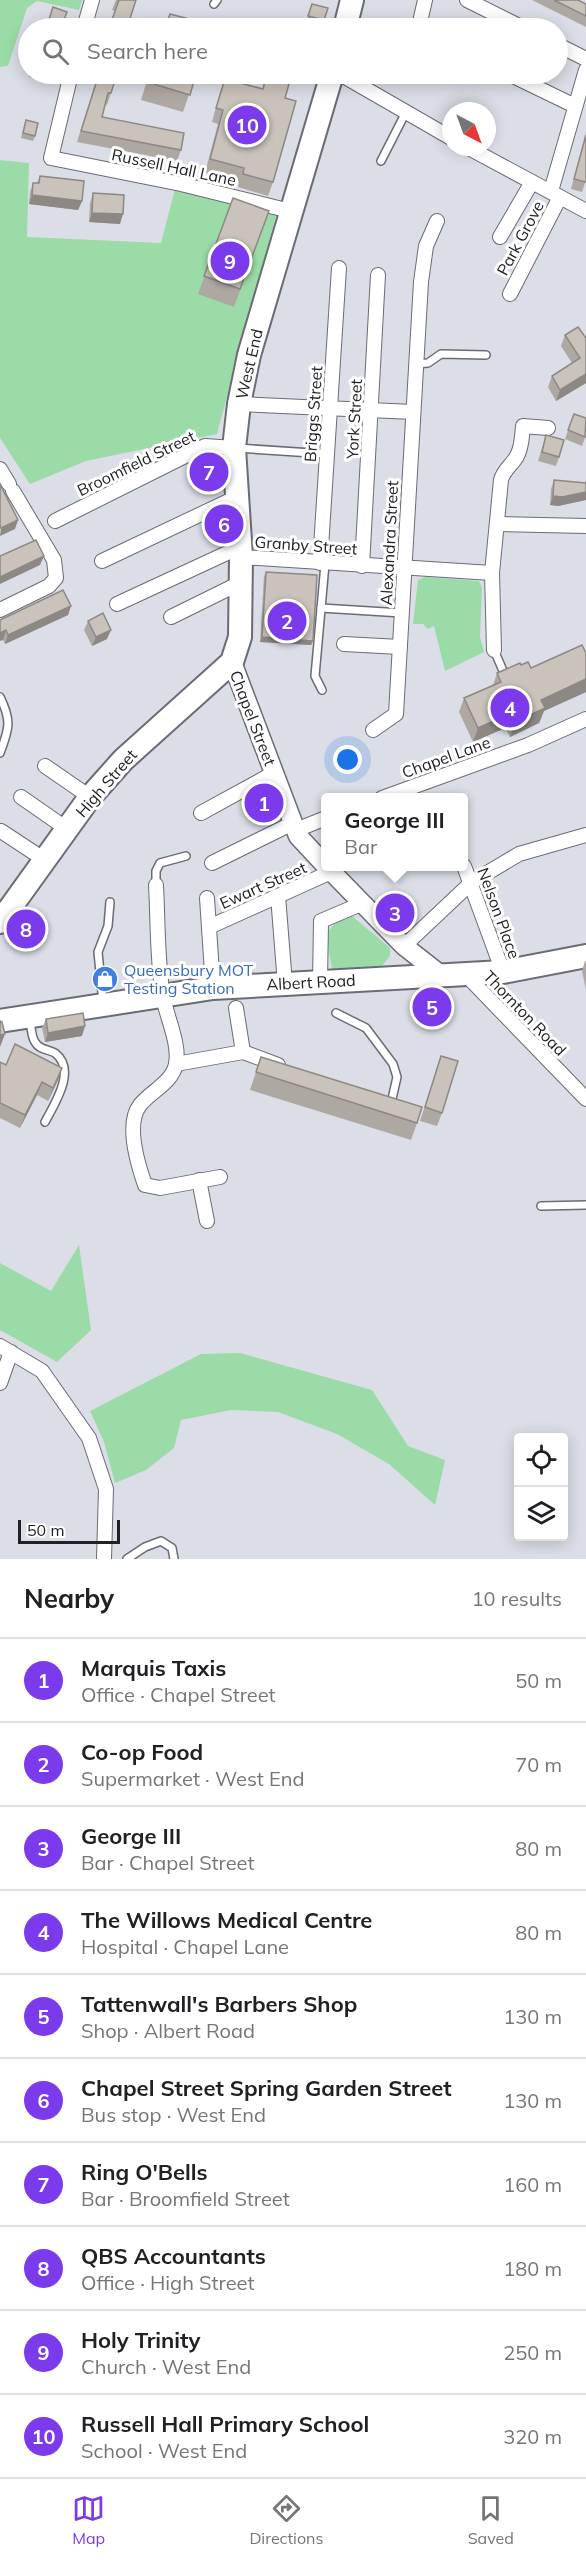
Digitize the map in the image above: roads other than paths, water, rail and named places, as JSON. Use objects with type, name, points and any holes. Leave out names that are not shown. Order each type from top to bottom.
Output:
[{"type":"main road","points":[[348,18],[352,0]]},
{"type":"main road","name":"West End","points":[[232,662],[240,637],[240,552],[234,448],[239,404],[249,355],[329,84]]},
{"type":"main road","name":"High Street","points":[[4,911],[45,860],[90,797],[123,760],[232,662]]},
{"type":"main road","name":"Albert Road","points":[[0,1021],[213,988],[503,972],[586,956]]},
{"type":"street","points":[[87,18],[92,0]]},
{"type":"street","points":[[421,18],[425,0]]},
{"type":"street","points":[[467,0],[504,18]]},
{"type":"street","points":[[568,50],[586,59]]},
{"type":"street","name":"Park Grove","points":[[510,294],[555,194],[575,106],[586,70]]},
{"type":"street","name":"Russell Hall Lane","points":[[69,84],[51,158],[181,184],[290,211]]},
{"type":"street","points":[[357,84],[442,133]]},
{"type":"street","points":[[530,84],[575,106]]},
{"type":"street","points":[[484,156],[586,211]]},
{"type":"street","points":[[500,237],[532,182]]},
{"type":"street","name":"Alexandra Street","points":[[373,729],[396,714],[421,282],[426,246],[437,221]]},
{"type":"street","name":"Briggs Street","points":[[323,563],[329,408],[339,268]]},
{"type":"street","name":"York Street","points":[[362,566],[378,275]]},
{"type":"street","points":[[239,404],[413,412]]},
{"type":"street","points":[[494,650],[492,573],[501,480],[504,470],[517,457],[523,426],[548,428]]},
{"type":"street","name":"Broomfield Street","points":[[55,521],[205,446],[234,448]]},
{"type":"street","points":[[0,469],[54,561],[56,578],[49,586],[0,610]]},
{"type":"street","points":[[102,561],[237,497]]},
{"type":"street","points":[[498,524],[586,526]]},
{"type":"street","points":[[117,604],[240,552]]},
{"type":"street","name":"Granby Street","points":[[240,552],[323,563],[492,573]]},
{"type":"street","points":[[171,617],[240,583]]},
{"type":"street","points":[[344,644],[400,647]]},
{"type":"street","name":"Chapel Street","points":[[232,662],[298,836],[321,861]]},
{"type":"street","name":"Chapel Lane","points":[[396,793],[528,745],[586,718]]},
{"type":"street","points":[[45,766],[90,797]]},
{"type":"street","points":[[201,813],[274,773]]},
{"type":"street","points":[[21,797],[67,829]]},
{"type":"street","points":[[212,862],[295,826],[321,819]]},
{"type":"street","points":[[1,831],[45,860]]},
{"type":"street","points":[[404,946],[472,882],[519,854],[586,835]]},
{"type":"street","name":"Ewart Street","points":[[209,927],[278,896],[323,871]]},
{"type":"street","name":"Chapel Street","points":[[331,871],[404,946],[441,975]]},
{"type":"street","name":"Nelson Place","points":[[466,871],[503,972]]},
{"type":"street","points":[[156,885],[163,996],[173,1032],[176,1064],[164,1084],[139,1106],[133,1123],[136,1160],[145,1185],[160,1188],[220,1177]]},
{"type":"street","points":[[278,896],[285,984]]},
{"type":"street","points":[[207,898],[213,988]]},
{"type":"street","points":[[320,982],[321,921],[361,904]]},
{"type":"street","name":"Thornton Road","points":[[466,975],[586,1099]]},
{"type":"street","points":[[236,1008],[243,1052]]},
{"type":"street","points":[[176,1064],[243,1052],[294,1070]]},
{"type":"street","points":[[199,1180],[207,1221]]},
{"type":"street","points":[[0,1383],[6,1349],[42,1371],[88,1438],[106,1489],[104,1559]]},
{"type":"lane","points":[[381,161],[405,112]]},
{"type":"lane","points":[[415,364],[428,363],[441,354],[486,355]]},
{"type":"lane","points":[[234,448],[327,454]]},
{"type":"lane","points":[[322,690],[315,676],[323,563]]},
{"type":"lane","points":[[321,608],[402,613]]},
{"type":"lane","points":[[494,650],[504,673]]},
{"type":"lane","points":[[0,697],[7,711],[9,729],[0,753]]},
{"type":"lane","points":[[156,885],[156,871],[160,862],[186,856]]},
{"type":"lane","points":[[103,1005],[98,952],[108,926],[110,902]]},
{"type":"lane","points":[[336,1013],[366,1028],[393,1064],[397,1077],[391,1099]]},
{"type":"lane","points":[[29,1017],[34,1042],[40,1048],[52,1051],[61,1059],[65,1069],[58,1099],[45,1122]]},
{"type":"lane","points":[[541,1206],[586,1205]]},
{"type":"lane","points":[[127,1559],[145,1547],[161,1541],[172,1548],[174,1559]]},
{"type":"place","name":"Russell Hall Primary School","points":[[247,125]]},
{"type":"place","name":"Holy Trinity","points":[[230,261]]},
{"type":"place","name":"Ring O'Bells","points":[[209,472]]},
{"type":"place","name":"Chapel Street Spring Garden Street","points":[[224,524]]},
{"type":"place","name":"Co-op Food","points":[[287,621]]},
{"type":"place","name":"The Willows Medical Centre","points":[[510,708]]},
{"type":"place","name":"Marquis Taxis","points":[[264,803]]},
{"type":"place","name":"George III","points":[[395,913]]},
{"type":"place","name":"QBS Accountants","points":[[26,929]]},
{"type":"place","name":"Queensbury MOT Testing Station","points":[[105,979]]},
{"type":"place","name":"Tattenwall's Barbers Shop","points":[[432,1007]]}]
